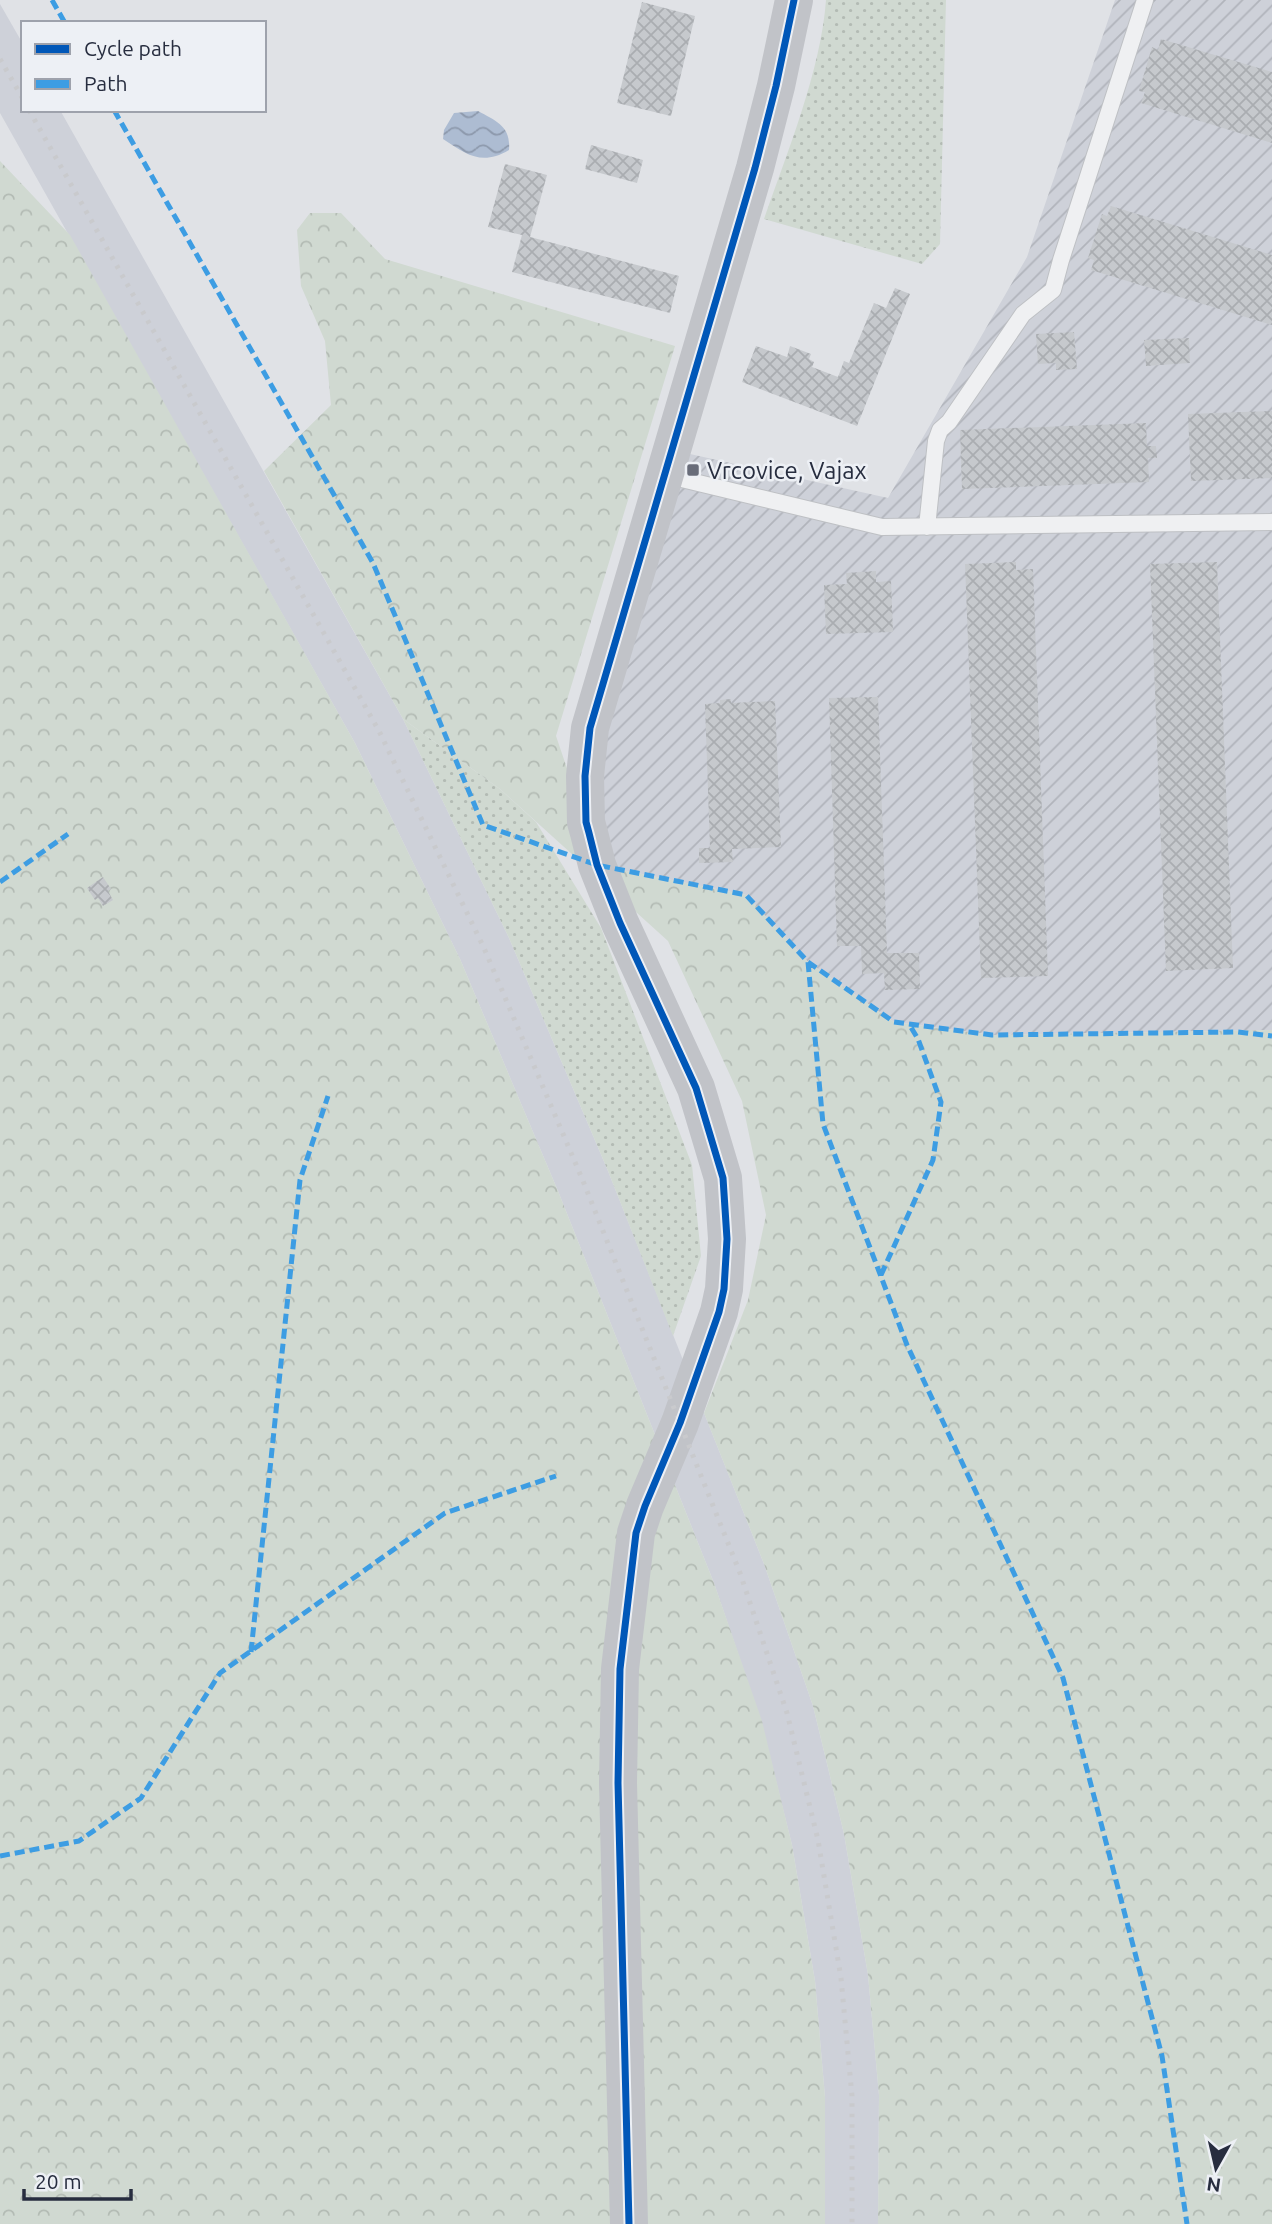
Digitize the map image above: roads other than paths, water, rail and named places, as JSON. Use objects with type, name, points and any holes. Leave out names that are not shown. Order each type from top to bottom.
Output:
[{"type":"street","points":[[629,2224],[618,1783],[620,1669],[636,1533],[680,1423],[719,1312],[724,1289],[727,1239],[723,1178],[696,1088],[620,923],[597,865],[586,822],[585,776],[590,727],[755,168],[794,0]]},
{"type":"lane","points":[[927,527],[936,441],[940,430],[949,422],[1023,314],[1053,290],[1060,260],[1145,0]]},
{"type":"lane","points":[[664,474],[882,527],[1272,522]]},
{"type":"water","points":[[478,111],[496,121],[505,130],[509,150],[483,158],[467,154],[443,139],[444,130],[454,113]]},
{"type":"railway","points":[[0,59],[21,96]]},
{"type":"railway","points":[[30,112],[379,731],[484,948],[583,1181],[740,1573],[787,1713],[818,1840],[841,1978],[852,2096],[852,2224]]},
{"type":"place","name":"Vrcovice, Vajax","points":[[693,470]]}]
